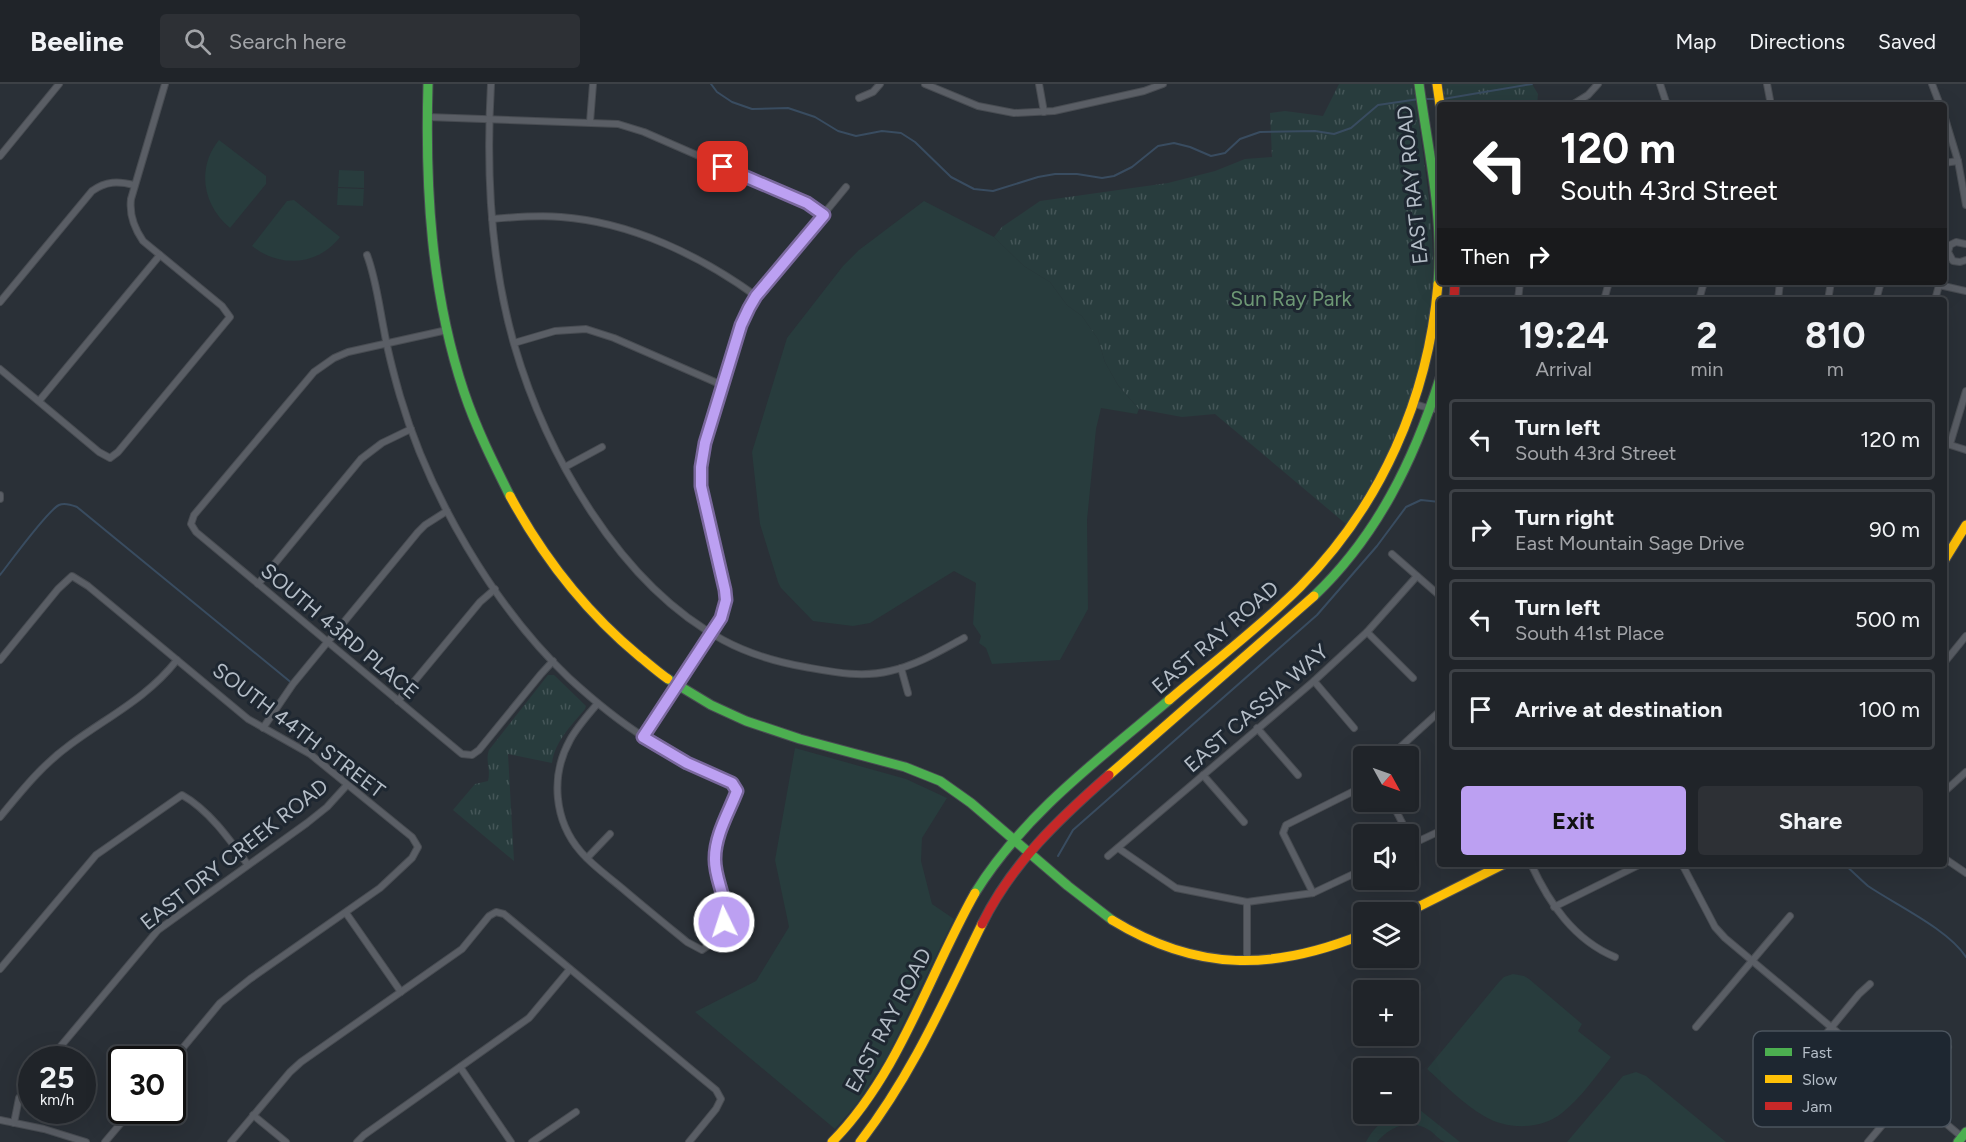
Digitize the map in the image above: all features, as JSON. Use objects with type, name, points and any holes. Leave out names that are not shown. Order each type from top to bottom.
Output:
[{"type":"main road","points":[[429,84],[427,117],[430,212],[437,276],[447,330],[473,417],[509,494],[534,535],[561,575],[615,636],[677,685],[710,704],[755,725],[784,735],[909,768],[949,787],[969,801],[1108,917],[1153,942],[1192,955],[1247,963],[1302,957],[1353,939]]},
{"type":"main road","name":"EAST RAY ROAD","points":[[1437,84],[1440,102]]},
{"type":"main road","name":"EAST RAY ROAD","points":[[1420,85],[1437,213]]},
{"type":"main road","name":"EAST RAY ROAD","points":[[832,1142],[844,1130],[884,1075],[974,897],[993,866],[1017,842],[1051,800],[1301,586],[1349,531],[1383,477],[1415,404],[1434,327],[1438,285]]},
{"type":"main road","name":"EAST RAY ROAD","points":[[858,1142],[879,1119],[901,1086],[992,905],[1009,877],[1067,812],[1294,615],[1348,560],[1398,486],[1436,409]]},
{"type":"main road","points":[[1947,556],[1966,525]]},
{"type":"main road","points":[[1162,706],[1174,718]]},
{"type":"main road","points":[[1419,906],[1498,867]]},
{"type":"main road","points":[[844,1130],[858,1142]]},
{"type":"street","points":[[0,156],[59,84]]},
{"type":"street","points":[[0,369],[99,452],[110,458],[126,443],[230,317],[222,306],[143,241],[133,224],[130,207],[134,186],[165,84]]},
{"type":"street","points":[[491,84],[489,170],[492,219],[501,286],[514,343],[534,403],[565,467],[594,514],[631,562],[673,604],[711,633],[753,654],[804,667],[859,675],[901,668],[933,656],[963,638]]},
{"type":"street","points":[[590,122],[593,84]]},
{"type":"street","points":[[859,98],[873,92],[880,84]]},
{"type":"street","points":[[925,84],[978,106],[1014,113],[1044,112],[1144,91],[1163,84]]},
{"type":"street","points":[[1039,84],[1044,112]]},
{"type":"street","points":[[1577,102],[1588,95],[1598,84]]},
{"type":"street","points":[[1660,84],[1666,102]]},
{"type":"street","points":[[1767,84],[1770,102]]},
{"type":"street","points":[[1932,84],[1939,102]]},
{"type":"street","points":[[427,117],[618,124],[644,132],[807,203],[824,215]]},
{"type":"street","points":[[1947,125],[1958,161],[1966,205]]},
{"type":"street","points":[[1947,163],[1958,161]]},
{"type":"street","points":[[0,302],[92,191],[99,186],[115,182],[134,186]]},
{"type":"street","points":[[643,737],[721,618],[726,600],[704,505],[701,473],[705,443],[741,325],[756,296],[846,187]]},
{"type":"street","points":[[492,219],[564,217],[616,227],[653,240],[714,267],[756,296]]},
{"type":"street","points":[[1966,242],[1953,243],[1948,252],[1950,258],[1956,262],[1966,260]]},
{"type":"street","points":[[39,401],[160,255]]},
{"type":"street","points":[[368,255],[386,343],[411,429],[447,511],[495,589],[553,661],[598,703],[643,737],[687,763],[732,783],[737,791],[719,837],[715,858],[725,905],[724,922],[712,942],[702,950],[687,942],[587,858],[566,830],[557,791],[559,769],[571,738],[598,703]]},
{"type":"street","points":[[1939,285],[1966,291]]},
{"type":"street","points":[[514,343],[555,331],[586,329],[622,341],[722,386]]},
{"type":"street","points":[[386,343],[447,330]]},
{"type":"street","name":"SOUTH 43RD PLACE","points":[[386,343],[348,352],[334,358],[314,372],[194,515],[191,524],[196,532],[462,754],[472,755],[479,750],[553,661]]},
{"type":"street","points":[[1966,391],[1947,444],[1966,450]]},
{"type":"street","points":[[1415,404],[1436,409]]},
{"type":"street","points":[[258,584],[361,459],[382,443],[411,429]]},
{"type":"street","points":[[565,467],[602,447]]},
{"type":"street","points":[[263,728],[282,698],[418,532],[447,511]]},
{"type":"street","points":[[1392,554],[1437,593]]},
{"type":"street","name":"SOUTH 44TH STREET","points":[[0,660],[58,589],[72,576],[88,586],[248,719],[310,754],[412,837],[418,847],[412,858],[395,876],[346,913]]},
{"type":"street","name":"EAST CASSIA WAY","points":[[1108,856],[1314,681],[1367,632],[1417,576]]},
{"type":"street","points":[[398,701],[480,602],[495,589]]},
{"type":"street","points":[[1367,632],[1413,678]]},
{"type":"street","points":[[1947,659],[1966,636]]},
{"type":"street","points":[[0,817],[43,766],[157,684],[177,660]]},
{"type":"street","points":[[901,668],[908,693]]},
{"type":"street","points":[[1314,681],[1354,728]]},
{"type":"street","points":[[1402,746],[1437,714]]},
{"type":"street","points":[[1257,728],[1299,775]]},
{"type":"street","points":[[1947,789],[1966,772]]},
{"type":"street","points":[[1203,775],[1244,822]]},
{"type":"street","name":"EAST DRY CREEK ROAD","points":[[61,1046],[158,930],[327,807],[347,785]]},
{"type":"street","points":[[1313,892],[1283,833],[1286,825],[1353,792]]},
{"type":"street","points":[[0,969],[96,855],[182,795],[192,801],[215,824],[248,864]]},
{"type":"street","points":[[1419,841],[1437,832]]},
{"type":"street","points":[[587,858],[610,834]]},
{"type":"street","points":[[1118,848],[1176,888],[1247,902],[1313,892],[1353,875]]},
{"type":"street","points":[[1947,860],[1966,873]]},
{"type":"street","points":[[1533,867],[1554,907],[1566,922],[1597,950],[1615,957]]},
{"type":"street","points":[[1554,907],[1635,867]]},
{"type":"street","points":[[1684,867],[1715,927],[1836,1031]]},
{"type":"street","points":[[1247,902],[1247,963]]},
{"type":"street","points":[[231,1142],[301,1062],[462,949],[489,916],[496,912],[504,914],[716,1090],[721,1099],[716,1109],[689,1142]]},
{"type":"street","points":[[185,1046],[226,998],[346,913],[401,992]]},
{"type":"street","points":[[1696,1027],[1790,916]]},
{"type":"street","points":[[357,1142],[529,1018],[570,969]]},
{"type":"street","points":[[1828,1031],[1870,984]]},
{"type":"street","points":[[460,1067],[511,1142]]},
{"type":"street","points":[[14,1123],[18,1103]]},
{"type":"street","points":[[532,1142],[576,1112]]},
{"type":"street","points":[[254,1115],[286,1142]]},
{"type":"street","points":[[0,1120],[86,1142]]},
{"type":"street","points":[[105,1142],[120,1124]]},
{"type":"street","points":[[1868,1142],[1881,1127]]},
{"type":"street","points":[[1950,1127],[1962,1137]]},
{"type":"street","points":[[52,1142],[55,1133]]},
{"type":"green space","name":"Sun Ray Park","points":[[1339,84],[1413,84],[1428,191],[1433,256],[1428,328],[1421,363],[1410,397],[1383,462],[1346,524],[1215,414],[1182,417],[1139,409],[1118,385],[1105,362],[1098,339],[1082,316],[1067,305],[1050,282],[1024,266],[994,237],[1002,227],[1040,201],[1168,183],[1215,171],[1245,159],[1272,157],[1270,113],[1285,111],[1323,116]]},
{"type":"green space","points":[[1443,84],[1532,84],[1538,94],[1537,102],[1446,102]]},
{"type":"green space","points":[[219,140],[266,176],[266,184],[230,228],[214,209],[206,186],[207,162]]},
{"type":"green space","points":[[339,170],[364,171],[364,188],[338,187]]},
{"type":"green space","points":[[338,188],[364,189],[363,206],[337,205]]},
{"type":"green space","points":[[294,200],[340,237],[321,254],[298,261],[274,258],[252,246],[287,201]]},
{"type":"green space","points":[[924,201],[994,237],[1024,266],[1050,282],[1067,305],[1082,316],[1098,339],[1105,362],[1118,385],[1139,409],[1137,414],[1101,408],[1096,429],[1087,520],[1088,609],[1060,660],[992,664],[986,648],[979,643],[981,636],[973,624],[976,583],[954,571],[870,623],[853,626],[813,621],[781,588],[760,524],[752,452],[787,338],[843,266],[859,250]]},
{"type":"green space","points":[[548,675],[554,675],[586,706],[560,741],[552,763],[508,754],[514,861],[453,810],[475,784],[488,781],[489,750]]},
{"type":"green space","points":[[795,748],[906,779],[947,798],[922,838],[921,861],[932,904],[954,919],[887,1057],[856,1105],[835,1129],[695,1012],[756,981],[789,927],[775,860]]},
{"type":"green space","points":[[1513,974],[1529,979],[1582,1024],[1578,1031],[1611,1057],[1576,1101],[1554,1119],[1534,1125],[1513,1126],[1493,1121],[1461,1100],[1427,1069],[1499,982],[1504,977]]},
{"type":"green space","points":[[1636,1072],[1646,1076],[1726,1142],[1567,1142],[1623,1076]]},
{"type":"green space","points":[[1419,1109],[1460,1142],[1445,1142],[1422,1126],[1408,1124],[1419,1124]]},
{"type":"green space","points":[[1408,1124],[1394,1128],[1377,1142],[1366,1142],[1378,1125]]},
{"type":"waterway","points":[[711,84],[717,92],[732,102],[752,109],[788,108],[815,117],[838,131],[856,136],[882,131],[901,133],[915,142],[951,177],[974,189],[993,191],[1055,174],[1077,174],[1102,178],[1114,176],[1132,167],[1158,146],[1174,143],[1211,156],[1225,153],[1240,139],[1260,132],[1315,131],[1334,134],[1351,128],[1378,105],[1419,99]]},
{"type":"waterway","points":[[1443,99],[1532,84]]},
{"type":"waterway","points":[[1425,99],[1437,99]]},
{"type":"waterway","points":[[1058,856],[1073,830],[1317,615],[1377,546],[1406,507],[1421,500],[1437,502]]},
{"type":"waterway","points":[[0,575],[53,509],[61,504],[73,505],[293,684]]},
{"type":"waterway","points":[[1847,867],[1868,886],[1934,927],[1958,947],[1966,957]]},
{"type":"traffic: fast","points":[[428,84],[429,201],[432,240],[444,317],[464,392],[485,445],[510,496]]},
{"type":"traffic: fast","points":[[1419,84],[1437,209]]},
{"type":"traffic: fast","points":[[1314,596],[1357,548],[1391,495],[1418,438],[1437,387]]},
{"type":"traffic: fast","points":[[668,679],[711,705],[746,721],[800,739],[905,767],[940,781],[971,803],[1068,886],[1112,920]]},
{"type":"traffic: fast","points":[[975,893],[995,864],[1039,813],[1090,766],[1169,700]]},
{"type":"traffic: fast","points":[[1958,1142],[1966,1132]]},
{"type":"traffic: slow","points":[[1437,84],[1440,102]]},
{"type":"traffic: slow","points":[[1169,700],[1252,631],[1300,587],[1329,555],[1354,521],[1377,485],[1396,448],[1411,409],[1424,368],[1433,327],[1438,285]]},
{"type":"traffic: slow","points":[[510,496],[551,562],[584,602],[620,639],[668,679]]},
{"type":"traffic: slow","points":[[1947,556],[1966,525]]},
{"type":"traffic: slow","points":[[1109,775],[1314,596]]},
{"type":"traffic: slow","points":[[1419,906],[1498,867]]},
{"type":"traffic: slow","points":[[832,1142],[856,1115],[895,1055],[975,893]]},
{"type":"traffic: slow","points":[[1112,920],[1144,937],[1174,949],[1205,957],[1236,960],[1267,960],[1298,955],[1353,938]]},
{"type":"traffic: slow","points":[[860,1142],[912,1063],[982,924]]},
{"type":"traffic: jam","points":[[1454,297],[1455,285]]},
{"type":"traffic: jam","points":[[982,924],[1007,881],[1038,843],[1109,775]]},
{"type":"route","points":[[723,167],[807,203],[824,215],[756,296],[741,325],[705,443],[701,467],[704,505],[726,600],[721,618],[643,737],[687,763],[732,783],[737,791],[716,845],[715,863],[725,905],[724,922]]}]
